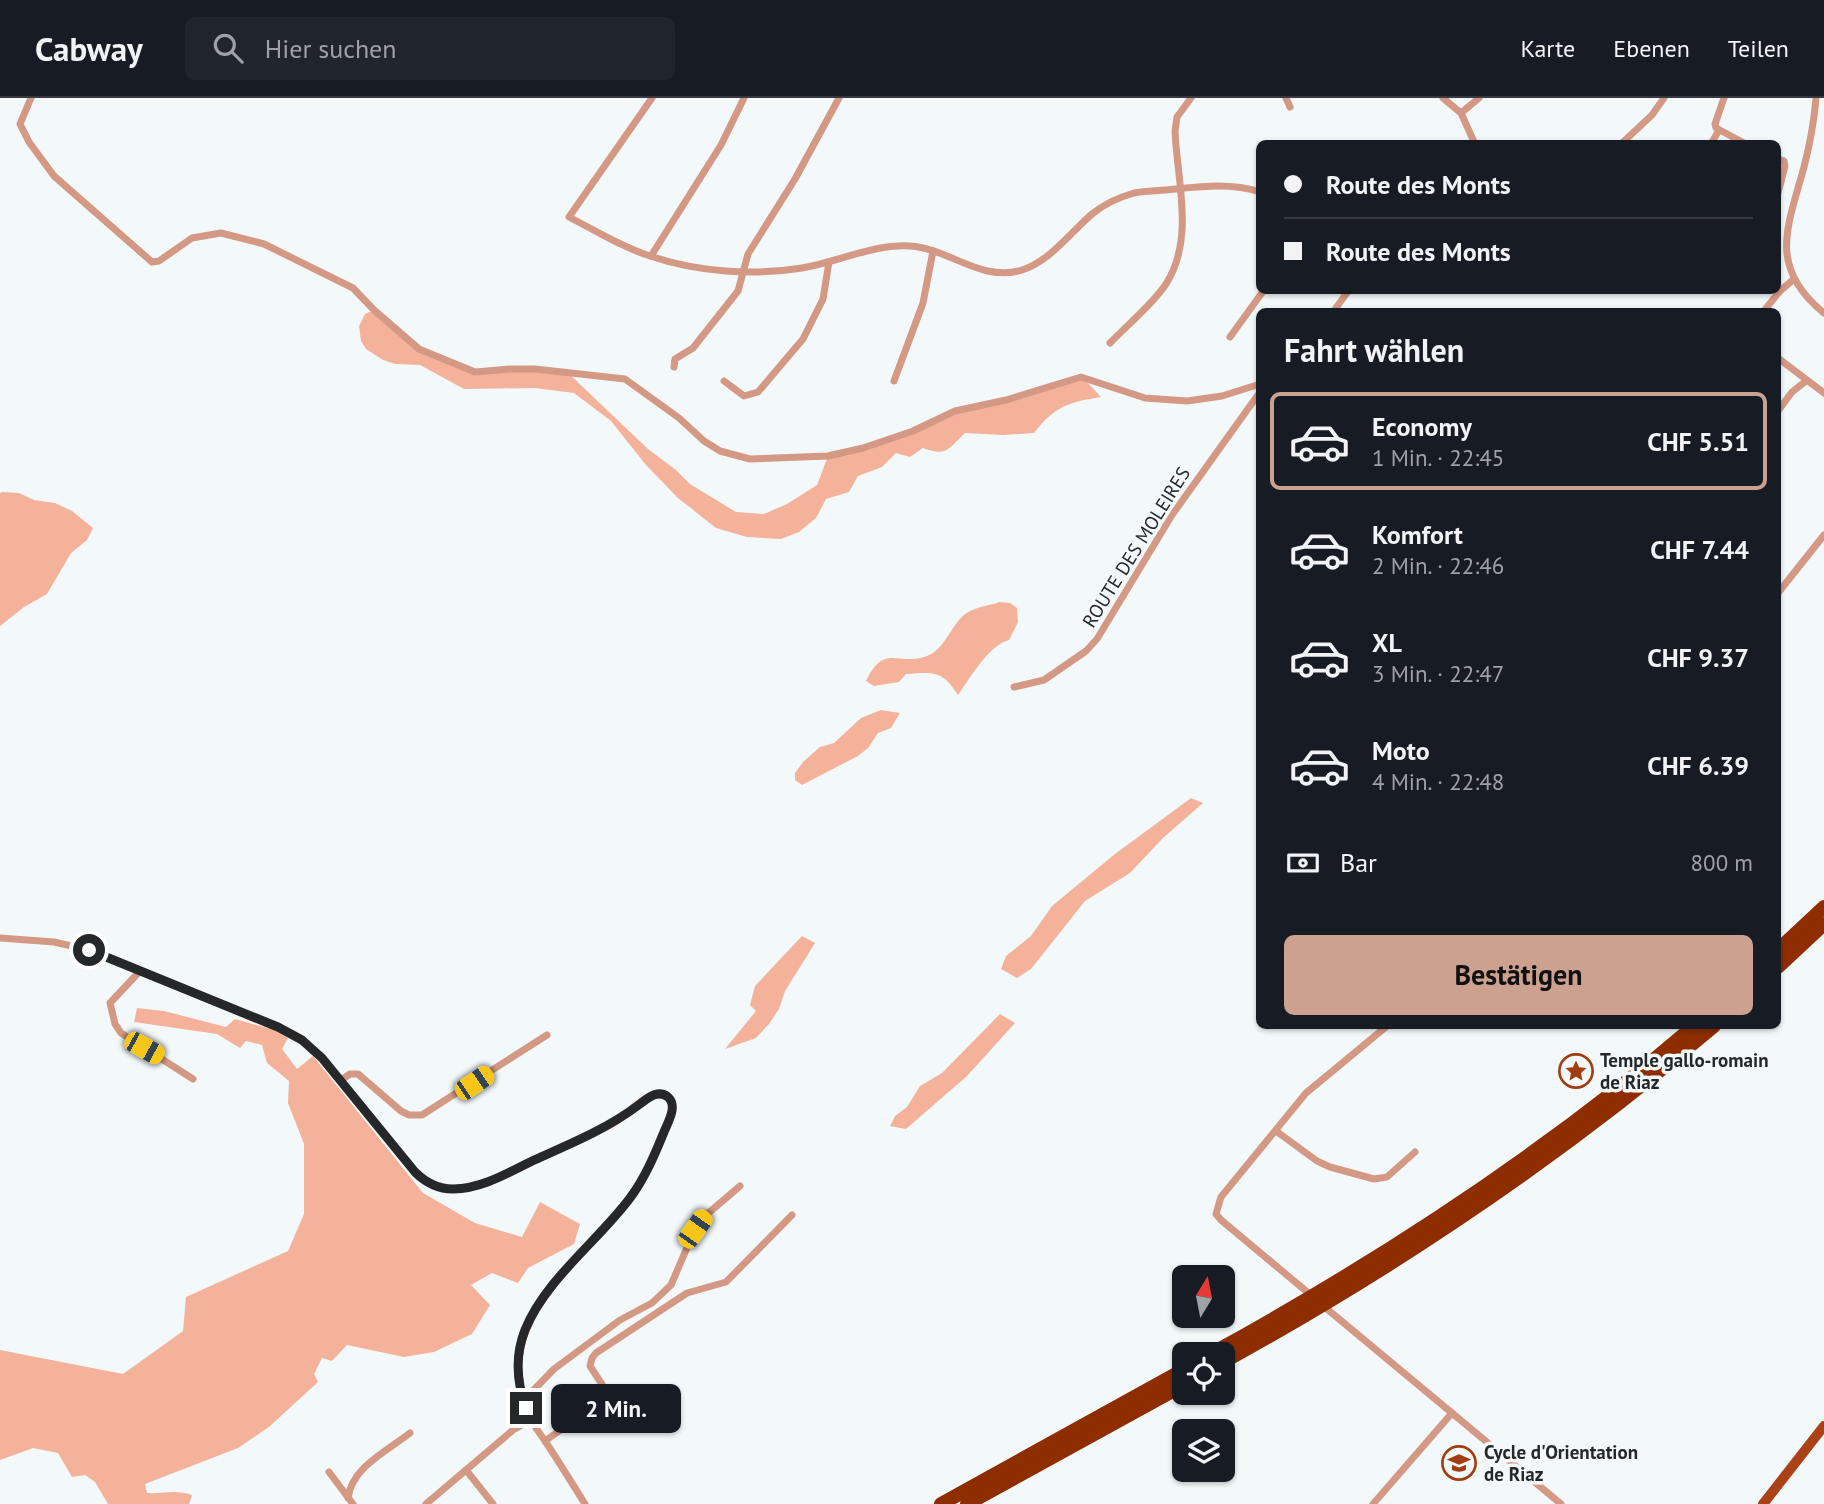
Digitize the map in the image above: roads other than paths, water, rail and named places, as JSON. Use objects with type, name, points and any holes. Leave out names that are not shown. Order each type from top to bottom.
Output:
[{"type":"highway","points":[[1781,947],[1824,906]]},
{"type":"highway","points":[[1781,964],[1824,924]]},
{"type":"highway","points":[[1232,1342],[1369,1262],[1480,1190],[1599,1102],[1690,1029]]},
{"type":"highway","points":[[1235,1355],[1387,1266],[1486,1201],[1584,1130],[1710,1029]]},
{"type":"highway","points":[[941,1504],[1172,1376]]},
{"type":"highway","points":[[967,1504],[1172,1391]]},
{"type":"main road","points":[[1763,1504],[1824,1426]]},
{"type":"street","points":[[31,98],[20,124],[29,142],[54,176],[152,262],[159,261],[192,238],[221,233],[264,244],[353,288],[419,349],[475,372],[535,369],[625,379],[720,451],[750,458],[828,456],[863,448],[913,431],[955,411],[1006,400],[1081,377],[1144,398],[1187,401],[1222,396],[1256,385]]},
{"type":"street","points":[[652,98],[569,217],[626,247],[676,263],[743,272],[777,271],[829,262],[881,247],[912,246],[983,270],[1022,270],[1045,258],[1094,212],[1135,193],[1229,186],[1256,191]]},
{"type":"street","points":[[651,256],[721,145],[744,98]]},
{"type":"street","points":[[674,367],[675,359],[693,348],[738,291],[748,254],[795,179],[839,98]]},
{"type":"street","points":[[1110,342],[1164,286],[1176,266],[1183,243],[1175,131],[1177,117],[1191,98]]},
{"type":"street","points":[[1286,98],[1290,107]]},
{"type":"street","points":[[1443,98],[1461,113],[1473,140]]},
{"type":"street","points":[[1461,113],[1479,98]]},
{"type":"street","points":[[1625,140],[1652,115],[1664,98]]},
{"type":"street","points":[[1724,98],[1715,124],[1719,130],[1738,140]]},
{"type":"street","points":[[1816,98],[1813,128],[1788,224],[1786,254],[1801,292],[1824,313]]},
{"type":"street","points":[[1713,140],[1719,130]]},
{"type":"street","points":[[1781,160],[1785,166],[1781,181]]},
{"type":"street","points":[[1781,238],[1786,241]]},
{"type":"street","points":[[894,382],[923,303],[933,251]]},
{"type":"street","points":[[724,381],[744,396],[758,392],[803,339],[822,299],[829,262]]},
{"type":"street","points":[[1781,290],[1794,279]]},
{"type":"street","points":[[1230,337],[1261,294]]},
{"type":"street","points":[[1766,308],[1778,294]]},
{"type":"street","points":[[1781,360],[1824,393]]},
{"type":"street","points":[[1781,407],[1806,380]]},
{"type":"street","name":"ROUTE DES MOLEIRES","points":[[1014,687],[1044,680],[1086,651],[1097,639],[1172,514],[1256,398]]},
{"type":"street","points":[[1781,589],[1824,534]]},
{"type":"street","points":[[0,939],[54,942],[79,947],[296,1036],[316,1051],[415,1172],[428,1182],[445,1188],[470,1187],[496,1178],[600,1130],[653,1095],[661,1094],[671,1101],[672,1111],[667,1124],[637,1187],[620,1211],[551,1288],[526,1327],[521,1341],[519,1383],[523,1401],[531,1420],[585,1504]]},
{"type":"street","points":[[140,971],[110,1003],[115,1024],[126,1037],[193,1079]]},
{"type":"street","points":[[1383,1029],[1319,1080],[1221,1197],[1216,1214],[1561,1504]]},
{"type":"street","points":[[341,1080],[350,1074],[358,1074],[401,1111],[409,1115],[422,1115],[547,1035]]},
{"type":"street","points":[[1276,1131],[1317,1161],[1374,1179],[1387,1177],[1415,1152]]},
{"type":"street","points":[[523,1401],[554,1369],[620,1320],[652,1303],[671,1285],[700,1222],[740,1186]]},
{"type":"street","points":[[545,1441],[604,1399],[604,1386],[590,1366],[596,1353],[687,1293],[726,1282],[792,1215]]},
{"type":"street","points":[[1373,1504],[1452,1413]]},
{"type":"street","points":[[426,1504],[513,1430],[531,1420]]},
{"type":"street","points":[[350,1501],[350,1484],[360,1471],[410,1433]]},
{"type":"street","points":[[466,1470],[493,1504]]},
{"type":"street","points":[[329,1472],[350,1501]]},
{"type":"place","name":"Temple gallo-romain de Riaz","points":[[1576,1071]]},
{"type":"place","name":"Cycle d'Orientation de Riaz","points":[[1459,1463]]}]
